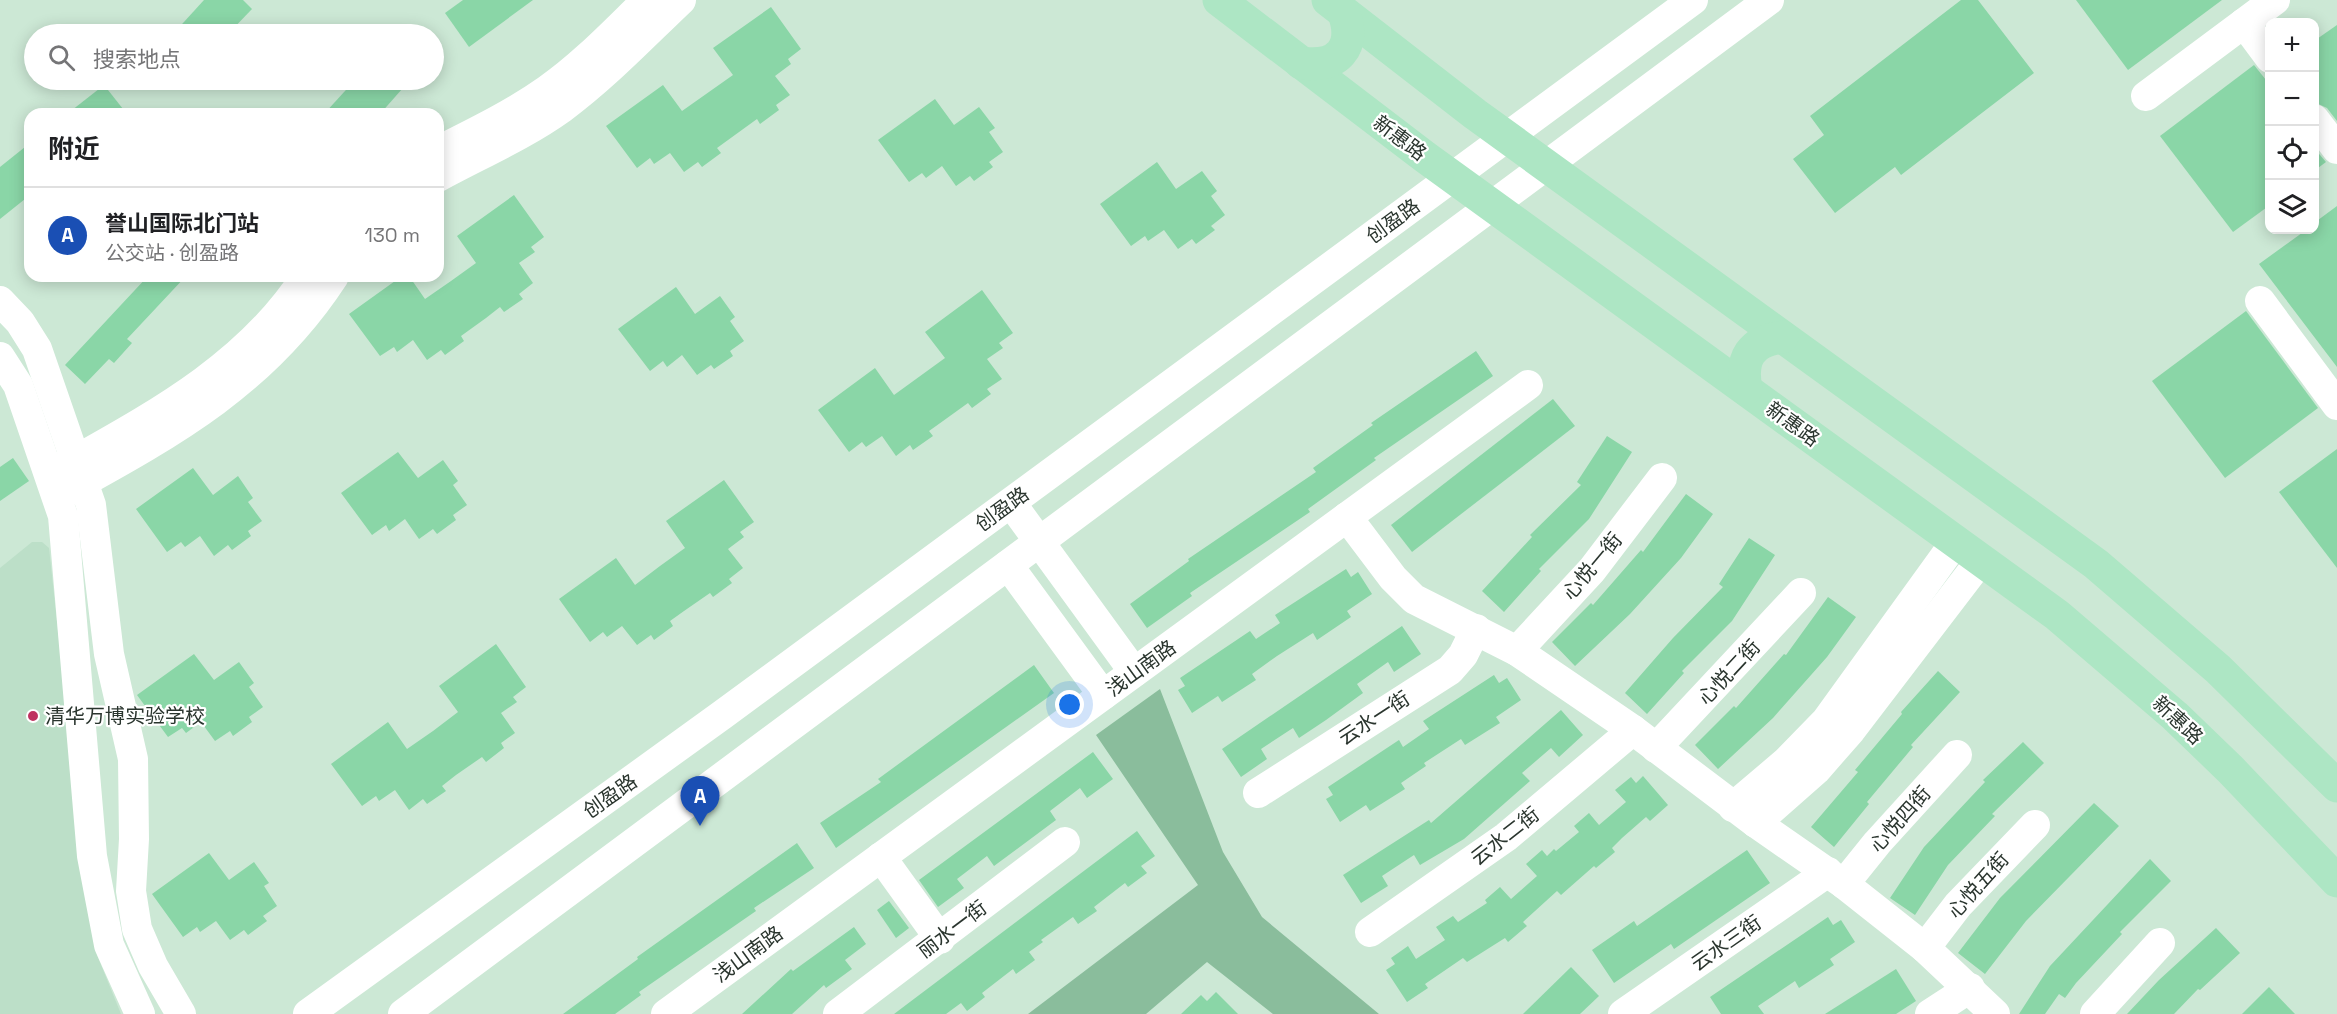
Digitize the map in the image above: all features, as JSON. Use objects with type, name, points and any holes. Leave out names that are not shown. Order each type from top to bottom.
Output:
[{"type":"main road","name":"新惠路","points":[[1219,0],[1452,177],[2057,615],[2175,716],[2262,801],[2337,881]]},
{"type":"main road","points":[[1301,63],[1318,65],[1335,60],[1346,46],[1350,30],[1336,6]]},
{"type":"main road","points":[[1336,6],[1507,137],[2096,564],[2218,669],[2337,786]]},
{"type":"main road","points":[[1746,389],[1743,374],[1746,360],[1754,347],[1767,339],[1782,337]]},
{"type":"street","points":[[444,148],[490,125],[548,89],[590,54],[647,0]]},
{"type":"street","points":[[444,174],[501,146],[562,108],[620,59],[681,0]]},
{"type":"street","name":"创盈路","points":[[308,1014],[1011,503],[1693,0]]},
{"type":"street","points":[[404,1014],[1769,0]]},
{"type":"street","points":[[2146,96],[2275,0]]},
{"type":"street","points":[[2244,23],[2265,51]]},
{"type":"street","points":[[2319,126],[2337,149]]},
{"type":"street","points":[[53,486],[79,471],[203,383],[254,338],[301,282]]},
{"type":"street","points":[[79,471],[173,432],[242,381],[297,326],[329,282]]},
{"type":"street","points":[[2260,301],[2337,405]]},
{"type":"street","points":[[0,302],[20,322],[37,349],[91,505],[109,654],[133,759],[134,838],[130,891],[137,929],[153,966],[181,1014]]},
{"type":"street","points":[[0,357],[18,385],[63,516],[92,856],[109,945],[140,1014]]},
{"type":"street","name":"浅山南路","points":[[666,1014],[1528,385]]},
{"type":"street","name":"心悦一街","points":[[1517,651],[1592,570],[1662,478]]},
{"type":"street","points":[[1011,503],[1134,672]]},
{"type":"street","points":[[1347,517],[1393,578],[1414,599],[1517,651],[1633,730],[1744,815],[1836,878],[1925,948],[1995,1014]]},
{"type":"street","points":[[1744,815],[1786,762],[1826,721],[1968,550]]},
{"type":"street","points":[[1008,565],[1103,695]]},
{"type":"street","name":"心悦二街","points":[[1656,748],[1801,594]]},
{"type":"street","name":"云水一街","points":[[1258,793],[1450,670],[1464,656],[1476,629]]},
{"type":"street","name":"云水二街","points":[[1370,932],[1506,837],[1633,730]]},
{"type":"street","name":"心悦四街","points":[[1836,878],[1957,755]]},
{"type":"street","name":"心悦五街","points":[[1925,948],[1958,905],[2035,825]]},
{"type":"street","name":"丽水一街","points":[[838,1014],[940,939],[1065,842]]},
{"type":"street","points":[[881,857],[940,939]]},
{"type":"street","name":"云水三街","points":[[1623,1014],[1836,878]]},
{"type":"street","points":[[2095,1014],[2160,943]]},
{"type":"street","points":[[1930,1014],[1970,988]]},
{"type":"shaded area","name":"清华万博实验学校","points":[[32,542],[42,542],[49,548],[75,787],[82,876],[97,955],[121,1014],[0,1014],[0,568]]},
{"type":"shaded area","points":[[1160,689],[1223,852],[1262,917],[1379,1014],[1273,1014],[1207,962],[1146,1014],[1028,1014],[1198,885],[1096,735]]},
{"type":"building","points":[[204,0],[243,0],[252,9],[238,24],[182,24]]},
{"type":"building","points":[[463,0],[533,0],[469,47],[445,13]]},
{"type":"building","points":[[1961,0],[1978,0],[2034,73],[1901,175],[1895,167],[1835,213],[1793,159],[1824,135],[1810,116]]},
{"type":"building","points":[[2076,0],[2222,0],[2128,70]]},
{"type":"building","points":[[771,7],[801,49],[788,59],[791,64],[775,76],[790,95],[776,105],[779,110],[760,124],[757,119],[717,148],[721,153],[702,167],[698,162],[684,172],[670,153],[654,164],[650,158],[637,168],[606,126],[663,85],[682,111],[733,75],[713,48]]},
{"type":"building","points":[[2337,25],[2337,121],[2327,108],[2319,104],[2319,38]]},
{"type":"building","points":[[2254,65],[2265,79],[2265,209],[2233,232],[2160,136]]},
{"type":"building","points":[[98,90],[108,90],[122,108],[75,108]]},
{"type":"building","points":[[346,90],[401,90],[385,108],[329,108]]},
{"type":"building","points":[[935,99],[954,125],[979,107],[995,128],[989,132],[1003,152],[989,162],[993,167],[974,181],[970,176],[956,186],[942,166],[926,178],[922,173],[909,182],[878,140]]},
{"type":"building","points":[[24,148],[24,200],[0,219],[0,167]]},
{"type":"building","points":[[2319,154],[2326,162],[2319,167]]},
{"type":"building","points":[[1157,162],[1176,189],[1202,171],[1217,191],[1211,196],[1225,215],[1211,226],[1215,230],[1196,244],[1192,239],[1178,249],[1164,230],[1148,241],[1145,236],[1131,246],[1100,204]]},
{"type":"building","points":[[514,195],[544,237],[531,247],[535,252],[519,263],[533,283],[519,294],[523,299],[504,312],[500,307],[461,336],[464,341],[445,355],[441,350],[427,360],[413,340],[397,352],[394,347],[380,356],[349,314],[394,282],[413,282],[425,299],[476,263],[457,236]]},
{"type":"building","points":[[2337,206],[2337,367],[2259,264],[2300,234],[2319,234],[2319,219]]},
{"type":"building","points":[[142,282],[180,282],[127,339],[132,343],[114,363],[109,359],[85,384],[65,365]]},
{"type":"building","points":[[676,287],[695,314],[720,296],[735,317],[730,321],[744,341],[730,351],[733,356],[714,369],[711,365],[697,375],[682,355],[667,367],[663,361],[650,371],[618,329]]},
{"type":"building","points":[[982,290],[1013,333],[999,343],[1003,348],[987,359],[1002,379],[987,389],[991,394],[972,408],[968,403],[929,431],[933,436],[913,450],[910,445],[896,456],[882,436],[866,447],[862,442],[849,452],[818,410],[875,368],[894,395],[945,358],[925,332]]},
{"type":"building","points":[[2246,311],[2318,408],[2225,478],[2152,381]]},
{"type":"building","points":[[1476,351],[1493,376],[1374,458],[1376,460],[1308,509],[1310,512],[1190,593],[1192,596],[1147,628],[1130,604],[1189,561],[1188,559],[1316,472],[1313,468],[1373,425],[1371,423]]},
{"type":"building","points":[[1553,399],[1575,426],[1412,552],[1391,525]]},
{"type":"building","points":[[1607,436],[1632,452],[1589,519],[1539,569],[1541,571],[1504,612],[1482,591],[1532,537],[1530,535],[1581,485],[1577,482]]},
{"type":"building","points":[[2337,449],[2337,568],[2279,492]]},
{"type":"building","points":[[398,452],[418,478],[443,460],[458,481],[453,485],[467,505],[453,515],[456,520],[437,534],[433,529],[419,539],[405,519],[389,531],[386,525],[372,535],[341,493]]},
{"type":"building","points":[[13,458],[29,481],[0,501],[0,467]]},
{"type":"building","points":[[193,468],[213,495],[238,476],[253,498],[248,502],[262,521],[248,531],[251,536],[232,550],[228,545],[214,556],[200,536],[185,547],[181,542],[167,552],[136,509]]},
{"type":"building","points":[[724,480],[754,522],[740,532],[744,537],[728,549],[743,568],[729,579],[732,583],[713,597],[710,593],[670,621],[673,626],[654,640],[651,635],[637,645],[622,626],[607,637],[603,632],[590,642],[559,599],[616,558],[635,585],[685,548],[666,521]]},
{"type":"building","points":[[1686,494],[1713,514],[1681,558],[1630,614],[1575,666],[1552,642],[1591,603],[1593,605],[1641,550],[1643,552]]},
{"type":"building","points":[[1749,538],[1775,555],[1732,621],[1682,671],[1684,673],[1647,714],[1625,693],[1673,638],[1723,587],[1719,584]]},
{"type":"building","points":[[1346,569],[1351,577],[1358,572],[1372,594],[1347,611],[1351,617],[1317,640],[1313,633],[1277,656],[1252,674],[1256,680],[1222,702],[1218,696],[1192,713],[1178,690],[1185,686],[1180,678],[1250,631],[1256,639],[1280,623],[1275,615]]},
{"type":"building","points":[[1828,597],[1856,617],[1827,657],[1773,718],[1718,769],[1695,745],[1734,706],[1736,708],[1784,654],[1786,655]]},
{"type":"building","points":[[1402,626],[1421,654],[1394,672],[1388,662],[1357,684],[1363,693],[1326,720],[1299,738],[1293,728],[1261,749],[1267,759],[1241,777],[1222,749]]},
{"type":"building","points":[[496,644],[526,687],[513,697],[517,702],[501,713],[515,733],[501,743],[504,748],[486,762],[482,757],[456,775],[442,786],[446,791],[427,804],[423,799],[409,810],[395,790],[379,801],[376,796],[362,806],[331,764],[388,722],[407,749],[433,731],[458,712],[439,686]]},
{"type":"building","points":[[194,654],[214,680],[239,662],[254,683],[249,687],[263,707],[249,717],[252,722],[233,736],[230,731],[215,741],[201,722],[186,733],[182,728],[168,737],[137,695]]},
{"type":"building","points":[[1034,665],[1054,693],[836,848],[820,823],[881,782],[878,779]]},
{"type":"building","points":[[1938,671],[1960,692],[1911,745],[1913,747],[1867,802],[1869,804],[1834,847],[1811,827],[1858,772],[1855,770],[1902,714],[1901,712]]},
{"type":"building","points":[[1494,675],[1499,683],[1507,678],[1521,700],[1496,717],[1500,723],[1465,745],[1461,739],[1424,763],[1426,766],[1401,783],[1405,789],[1370,811],[1366,805],[1340,822],[1326,799],[1333,795],[1328,787],[1399,740],[1403,747],[1429,729],[1423,721]]},
{"type":"building","points":[[1561,710],[1583,735],[1559,757],[1551,748],[1522,773],[1530,781],[1464,839],[1420,865],[1414,855],[1382,876],[1388,886],[1361,903],[1343,875],[1429,820],[1431,823]]},
{"type":"building","points":[[2023,742],[2044,763],[1992,814],[1995,816],[1948,865],[1915,915],[1890,898],[1924,847],[1985,782],[1983,780]]},
{"type":"building","points":[[1093,752],[1113,779],[1087,798],[1080,788],[1050,811],[1056,820],[994,866],[987,856],[957,879],[964,888],[938,907],[919,880]]},
{"type":"building","points":[[1643,776],[1668,805],[1650,821],[1646,817],[1622,838],[1612,848],[1615,852],[1596,868],[1594,866],[1561,895],[1557,891],[1523,922],[1527,926],[1508,942],[1505,938],[1467,962],[1463,958],[1425,984],[1428,988],[1407,1002],[1386,970],[1395,964],[1391,958],[1408,946],[1416,959],[1445,940],[1436,927],[1453,916],[1458,922],[1487,903],[1485,900],[1500,887],[1511,899],[1537,876],[1526,864],[1542,850],[1547,856],[1554,849],[1556,851],[1579,832],[1574,826],[1589,813],[1599,825],[1626,802],[1615,790],[1631,777],[1636,783]]},
{"type":"building","points":[[2094,803],[2119,826],[2026,921],[1985,974],[1958,953],[2000,898]]},
{"type":"building","points":[[1137,831],[1155,856],[1141,866],[1147,873],[1128,887],[1125,883],[1094,907],[1097,911],[1078,924],[1073,917],[1041,940],[1043,942],[1029,952],[1035,960],[1016,974],[1013,969],[982,993],[985,997],[967,1011],[961,1003],[946,1014],[894,1014]]},
{"type":"building","points":[[797,843],[814,868],[754,908],[756,911],[639,992],[641,995],[615,1014],[563,1014],[638,959],[637,957]]},
{"type":"building","points":[[1747,850],[1770,883],[1674,949],[1671,944],[1614,983],[1592,950],[1634,921],[1637,926]]},
{"type":"building","points":[[209,853],[229,880],[254,862],[269,883],[264,886],[277,906],[263,916],[267,921],[248,935],[244,930],[230,940],[216,921],[200,932],[197,927],[183,937],[152,894]]},
{"type":"building","points":[[2150,859],[2171,881],[2120,932],[2122,934],[2065,998],[2059,994],[2045,1014],[2019,1014],[2050,966]]},
{"type":"building","points":[[889,901],[909,928],[896,938],[877,910]]},
{"type":"building","points":[[1828,917],[1833,925],[1841,920],[1855,942],[1830,959],[1834,965],[1799,988],[1795,981],[1758,1006],[1764,1014],[1721,1014],[1710,997]]},
{"type":"building","points":[[854,927],[866,944],[845,960],[852,969],[826,988],[824,985],[792,1014],[742,1014],[791,969],[793,971]]},
{"type":"building","points":[[2216,928],[2240,953],[2200,990],[2198,989],[2174,1014],[2127,1014],[2159,980]]},
{"type":"building","points":[[1571,967],[1599,996],[1580,1014],[1523,1014]]},
{"type":"building","points":[[1896,969],[1916,1001],[1896,1014],[1825,1014]]},
{"type":"building","points":[[2269,987],[2295,1014],[2242,1014]]},
{"type":"building","points":[[1216,992],[1238,1014],[1181,1014],[1201,995],[1207,1001]]},
{"type":"place","name":"清华万博实验学校","points":[[33,716]]},
{"type":"place","name":"誉山国际北门站","points":[[700,826]]}]
